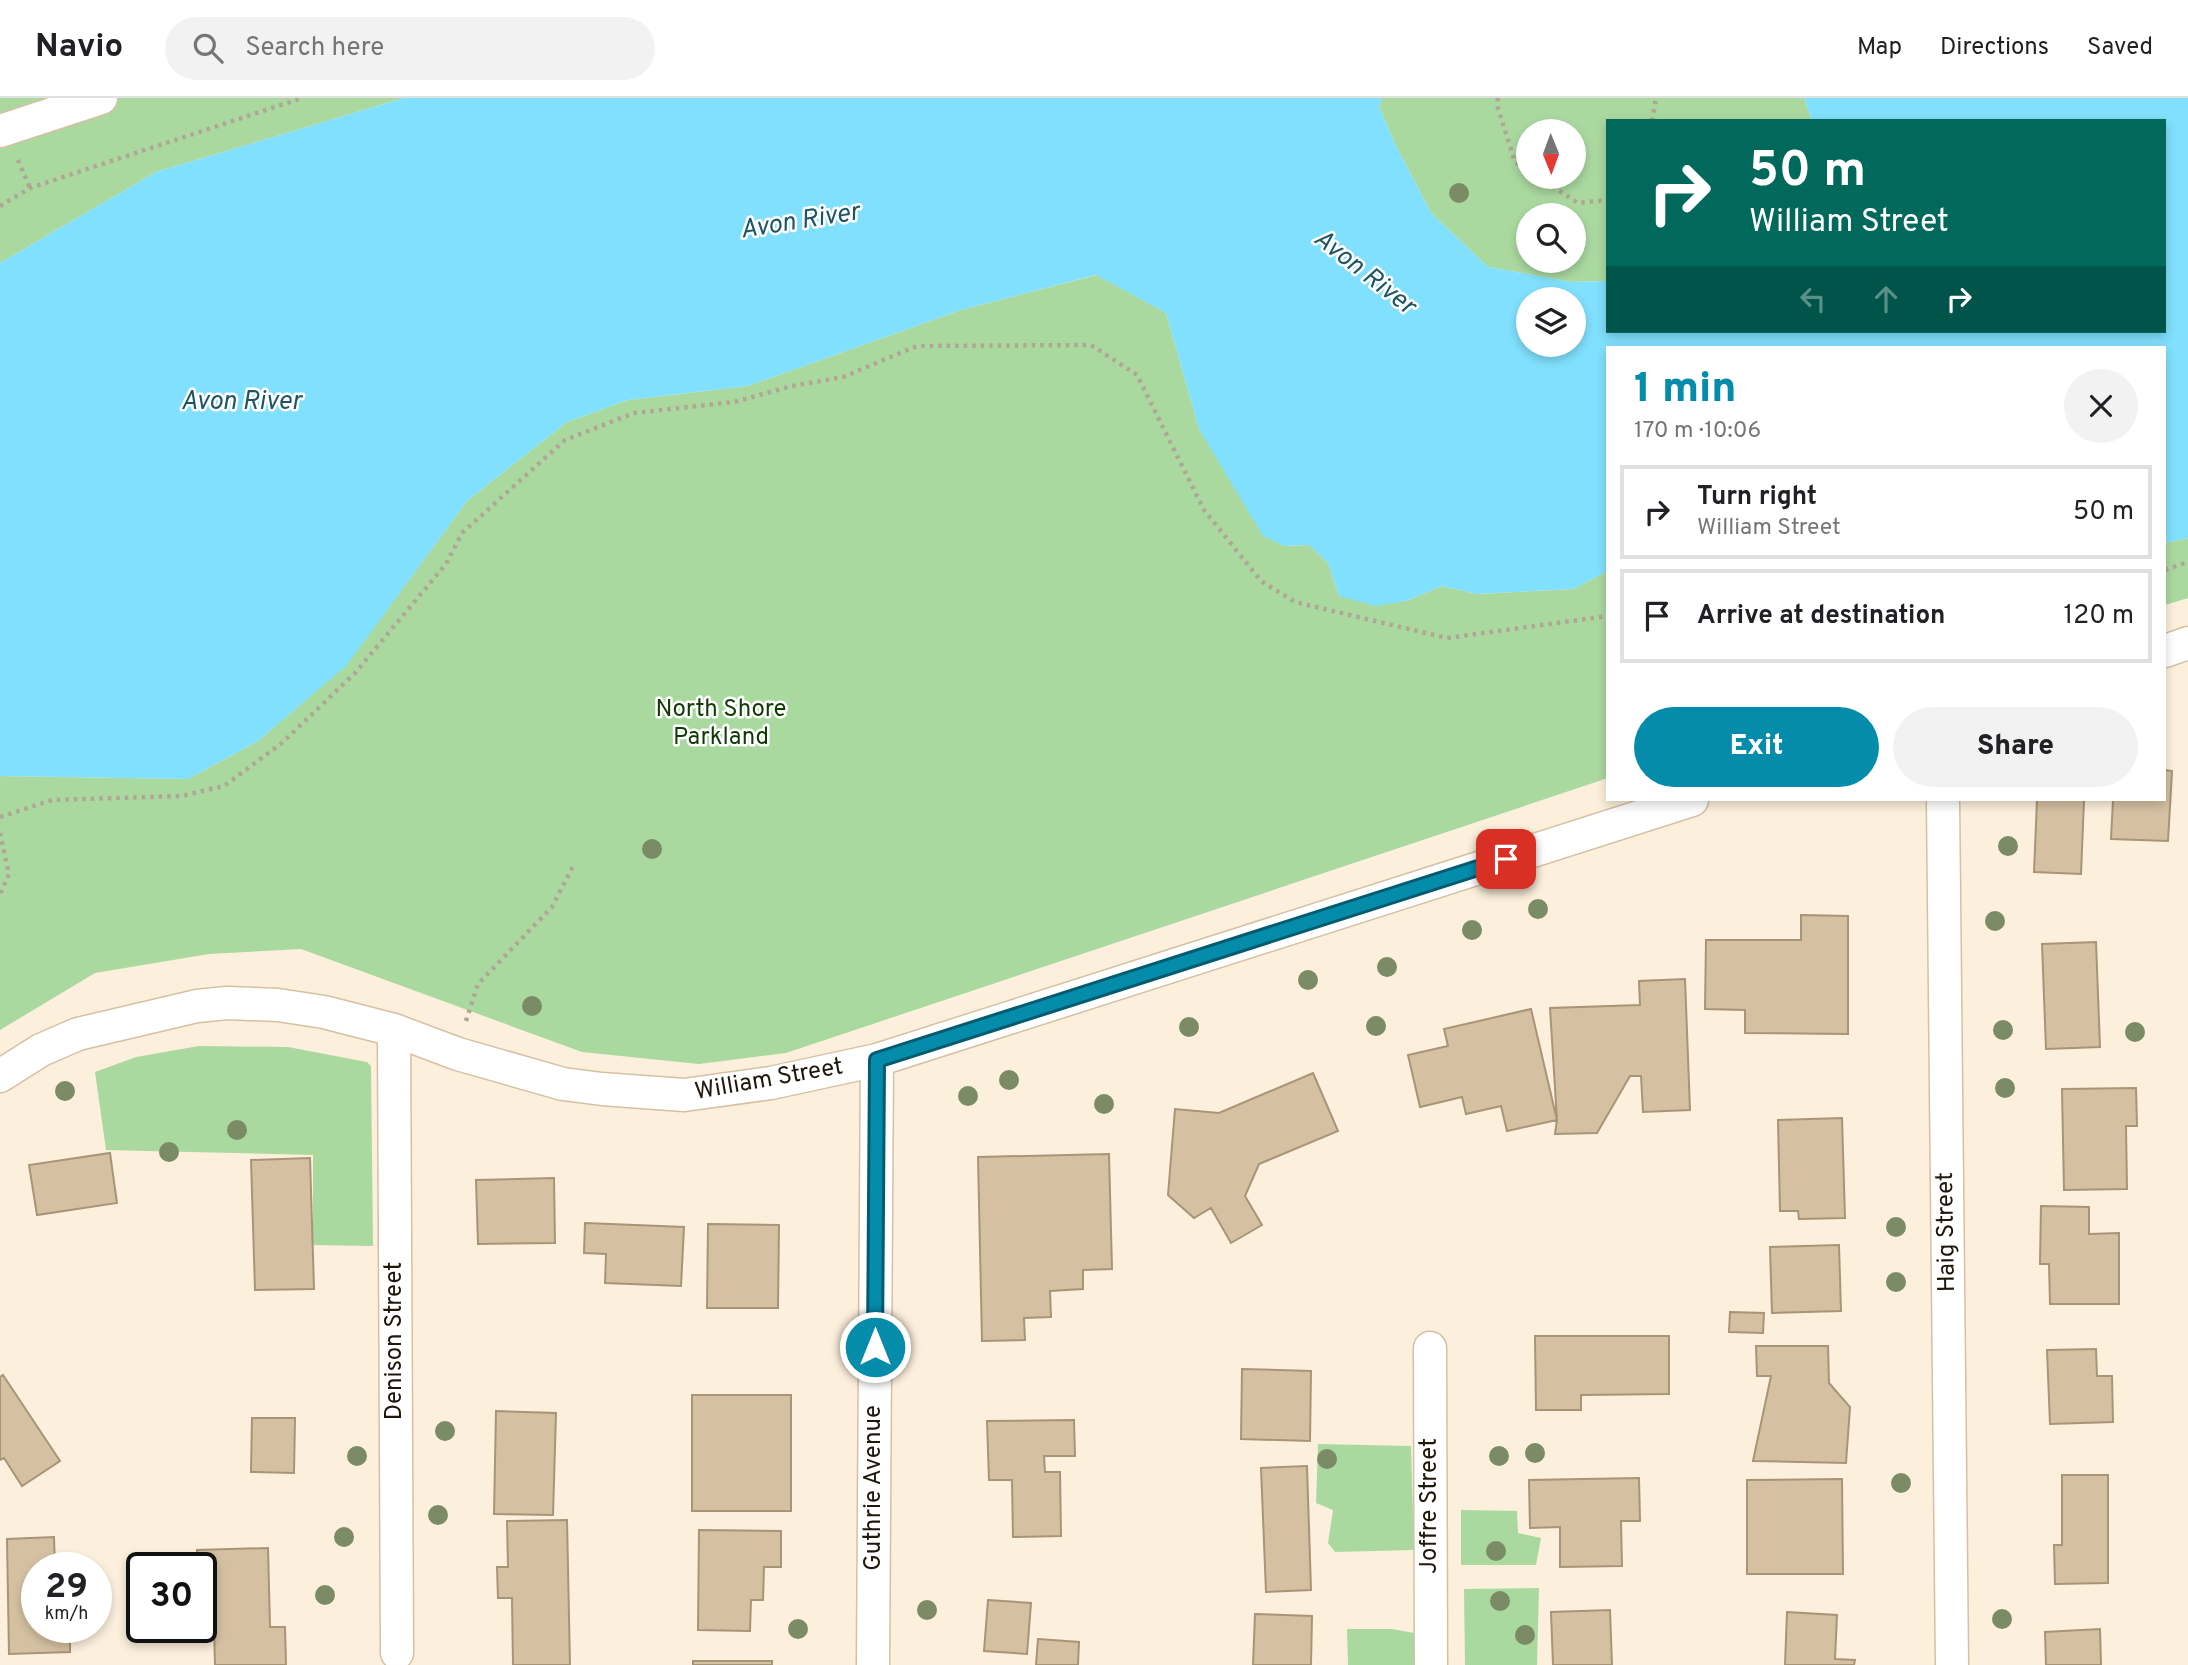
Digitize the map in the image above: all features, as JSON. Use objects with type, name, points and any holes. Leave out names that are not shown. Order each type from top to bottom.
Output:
[{"type":"street","points":[[0,131],[101,98]]},
{"type":"street","points":[[2166,651],[2188,643]]},
{"type":"street","name":"William Street","points":[[0,1076],[41,1050],[78,1034],[197,1006],[227,1003],[278,1004],[324,1012],[394,1030],[458,1054],[563,1084],[684,1095],[771,1083],[877,1060],[1689,801]]},
{"type":"street","name":"Haig Street","points":[[1943,801],[1952,1665]]},
{"type":"street","name":"Denison Street","points":[[394,1030],[397,1653]]},
{"type":"street","name":"Guthrie Avenue","points":[[873,1665],[877,1060]]},
{"type":"street","name":"Joffre Street","points":[[1430,1348],[1431,1665]]},
{"type":"path","points":[[0,206],[30,188],[302,98]]},
{"type":"path","points":[[1498,98],[1497,105],[1516,163]]},
{"type":"path","points":[[1652,119],[1656,98]]},
{"type":"path","points":[[1556,189],[1578,203],[1606,200]]},
{"type":"path","points":[[0,817],[51,800],[181,796],[224,786],[282,743],[355,673],[446,564],[462,533],[565,440],[634,413],[734,402],[792,386],[843,377],[917,346],[1091,345],[1137,374],[1204,510],[1261,581],[1295,602],[1447,638],[1606,616]]},
{"type":"path","points":[[2166,570],[2188,562]]},
{"type":"path","points":[[0,833],[9,874],[0,894]]},
{"type":"path","points":[[458,1054],[478,984],[552,907],[573,866]]},
{"type":"green space","points":[[0,98],[404,98],[156,172],[0,263]]},
{"type":"green space","points":[[1382,98],[1804,98],[1811,119],[1606,119],[1606,281],[1572,282],[1522,273],[1586,273],[1586,203],[1516,203],[1516,272],[1488,267],[1431,213],[1379,107]]},
{"type":"green space","name":"North Shore Parkland","points":[[1097,275],[1166,313],[1199,429],[1284,546],[1309,545],[1328,563],[1339,596],[1406,601],[1442,586],[1477,594],[1573,589],[1606,572],[1606,779],[786,1053],[699,1064],[582,1052],[301,949],[209,954],[95,973],[0,1030],[0,776],[188,779],[258,741],[346,665],[467,501],[567,422],[628,400],[748,386],[961,310]]},
{"type":"green space","points":[[2188,538],[2188,598],[2166,605],[2166,543]]},
{"type":"green space","points":[[199,1046],[288,1047],[367,1062],[371,1066],[373,1246],[313,1245],[313,1155],[106,1150],[95,1072],[136,1057]]},
{"type":"green space","points":[[1318,1444],[1411,1446],[1414,1550],[1335,1552],[1328,1543],[1333,1510],[1316,1503]]},
{"type":"green space","points":[[1461,1510],[1517,1511],[1518,1533],[1541,1538],[1536,1565],[1461,1565]]},
{"type":"green space","points":[[1539,1588],[1537,1665],[1465,1665],[1464,1589]]},
{"type":"green space","points":[[1347,1629],[1392,1629],[1414,1633],[1415,1665],[1348,1665]]},
{"type":"water","name":"Avon River","points":[[404,98],[1382,98],[1379,107],[1431,213],[1488,267],[1572,282],[1606,281],[1606,333],[2166,333],[2166,119],[1811,119],[1804,98],[2188,98],[2188,538],[2166,543],[2166,346],[1606,346],[1606,572],[1573,589],[1477,594],[1442,586],[1406,601],[1375,606],[1339,596],[1328,563],[1309,545],[1284,546],[1263,536],[1199,429],[1166,313],[1096,275],[961,310],[748,386],[628,400],[567,422],[467,501],[346,666],[258,741],[188,779],[0,776],[0,263],[156,172]]},
{"type":"building","points":[[2166,770],[2172,771],[2168,841],[2111,839],[2113,801],[2166,801]]},
{"type":"building","points":[[2037,801],[2084,801],[2081,874],[2034,872]]},
{"type":"building","points":[[1801,915],[1848,916],[1848,1034],[1745,1033],[1745,1010],[1705,1009],[1706,940],[1801,940]]},
{"type":"building","points":[[2096,942],[2100,1047],[2046,1049],[2042,944]]},
{"type":"building","points":[[1685,979],[1690,1110],[1643,1112],[1641,1076],[1630,1076],[1597,1133],[1555,1134],[1557,1120],[1550,1008],[1640,1005],[1639,981]]},
{"type":"building","points":[[1531,1009],[1557,1120],[1507,1131],[1501,1106],[1466,1114],[1462,1097],[1420,1107],[1408,1055],[1448,1046],[1444,1029]]},
{"type":"building","points":[[1313,1073],[1338,1131],[1259,1164],[1245,1196],[1262,1225],[1231,1243],[1211,1208],[1194,1218],[1168,1195],[1175,1109],[1219,1113]]},
{"type":"building","points":[[2136,1088],[2137,1126],[2126,1126],[2127,1189],[2064,1190],[2062,1089]]},
{"type":"building","points":[[1842,1118],[1845,1218],[1799,1219],[1798,1211],[1780,1211],[1778,1120]]},
{"type":"building","points":[[110,1153],[117,1203],[37,1215],[29,1165]]},
{"type":"building","points":[[1109,1154],[1112,1269],[1083,1270],[1083,1289],[1050,1291],[1051,1317],[1024,1318],[1025,1340],[982,1341],[978,1157]]},
{"type":"building","points":[[310,1158],[314,1289],[255,1290],[251,1160]]},
{"type":"building","points":[[554,1178],[555,1243],[478,1244],[476,1180]]},
{"type":"building","points":[[2041,1206],[2089,1207],[2089,1234],[2119,1233],[2119,1304],[2050,1304],[2049,1264],[2040,1264]]},
{"type":"building","points":[[585,1223],[684,1227],[681,1286],[605,1283],[606,1254],[584,1253]]},
{"type":"building","points":[[708,1224],[779,1225],[778,1308],[707,1308]]},
{"type":"building","points":[[1839,1245],[1841,1311],[1772,1313],[1770,1247]]},
{"type":"building","points":[[1730,1312],[1764,1313],[1763,1333],[1729,1332]]},
{"type":"building","points":[[1535,1336],[1669,1336],[1669,1394],[1581,1395],[1581,1410],[1536,1410]]},
{"type":"building","points":[[1756,1346],[1828,1346],[1829,1383],[1850,1407],[1846,1463],[1753,1461],[1771,1376],[1757,1376]]},
{"type":"building","points":[[2096,1349],[2097,1376],[2112,1376],[2113,1422],[2050,1424],[2047,1350]]},
{"type":"building","points":[[1242,1369],[1311,1371],[1310,1441],[1241,1439]]},
{"type":"building","points":[[3,1375],[60,1461],[22,1486],[4,1458],[0,1460],[0,1377]]},
{"type":"building","points":[[692,1395],[791,1395],[791,1511],[692,1511]]},
{"type":"building","points":[[496,1411],[556,1413],[553,1515],[494,1514]]},
{"type":"building","points":[[252,1418],[295,1418],[294,1473],[251,1472]]},
{"type":"building","points":[[1074,1420],[1075,1456],[1044,1456],[1045,1472],[1060,1472],[1061,1536],[1013,1537],[1012,1480],[989,1480],[987,1421]]},
{"type":"building","points":[[1307,1466],[1311,1590],[1266,1592],[1261,1468]]},
{"type":"building","points":[[2062,1475],[2108,1475],[2108,1583],[2055,1584],[2054,1545],[2062,1545]]},
{"type":"building","points":[[1639,1478],[1640,1521],[1621,1521],[1622,1566],[1560,1567],[1560,1527],[1530,1528],[1529,1480]]},
{"type":"building","points":[[1842,1479],[1843,1574],[1747,1574],[1747,1480]]},
{"type":"building","points":[[567,1520],[570,1665],[513,1665],[512,1598],[498,1598],[497,1567],[508,1567],[507,1521]]},
{"type":"building","points":[[699,1530],[781,1531],[781,1567],[764,1567],[763,1600],[751,1600],[750,1631],[698,1630]]},
{"type":"building","points":[[54,1537],[54,1552],[21,1552],[21,1643],[70,1643],[70,1652],[9,1654],[7,1539]]},
{"type":"building","points":[[268,1548],[270,1627],[285,1627],[286,1665],[215,1665],[217,1552],[197,1550]]},
{"type":"building","points":[[988,1600],[1031,1603],[1027,1654],[984,1651]]},
{"type":"building","points":[[1610,1610],[1612,1665],[1553,1665],[1551,1612]]},
{"type":"building","points":[[1787,1612],[1837,1615],[1835,1659],[1855,1660],[1854,1665],[1785,1665]]},
{"type":"building","points":[[1255,1614],[1312,1616],[1311,1665],[1253,1665]]},
{"type":"building","points":[[2100,1629],[2101,1665],[2046,1665],[2045,1632]]},
{"type":"building","points":[[1038,1639],[1079,1642],[1078,1665],[1036,1665]]},
{"type":"building","points":[[693,1661],[772,1661],[772,1665],[693,1665]]},
{"type":"route","points":[[875,1347],[877,1060],[1506,859]]}]
